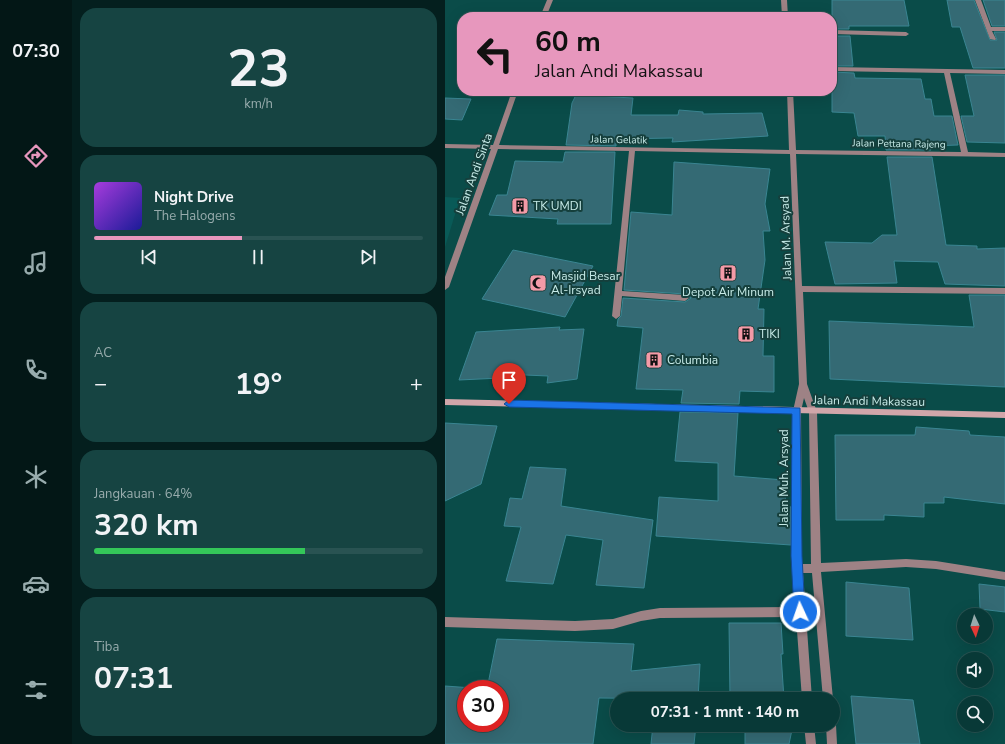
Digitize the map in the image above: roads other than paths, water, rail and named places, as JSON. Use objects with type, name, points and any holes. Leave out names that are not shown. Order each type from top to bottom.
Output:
[{"type":"street","points":[[545,12],[550,0]]},
{"type":"street","points":[[783,0],[784,12]]},
{"type":"street","points":[[978,0],[993,39]]},
{"type":"street","points":[[990,29],[1005,30]]},
{"type":"street","points":[[837,32],[907,34]]},
{"type":"street","points":[[837,69],[1005,72]]},
{"type":"street","points":[[947,71],[965,154]]},
{"type":"street","name":"Jalan Andi Sinta","points":[[445,287],[513,96]]},
{"type":"street","name":"Jalan M. Arsyad","points":[[789,96],[803,384]]},
{"type":"street","name":"Jalan Gelatik","points":[[445,146],[793,152]]},
{"type":"street","points":[[616,316],[632,150]]},
{"type":"street","name":"Jalan Pettana Rajeng","points":[[793,152],[1005,155]]},
{"type":"street","points":[[799,289],[1005,291]]},
{"type":"street","points":[[618,293],[685,298]]},
{"type":"street","points":[[803,384],[813,412],[816,568],[827,692]]},
{"type":"street","name":"Jalan Muh. Arsyad","points":[[803,384],[797,411],[797,570],[806,692]]},
{"type":"street","name":"Jalan Andi Makassau","points":[[445,402],[813,412],[1005,415]]},
{"type":"street","points":[[797,570],[906,563],[936,565],[1005,576]]},
{"type":"street","points":[[445,622],[575,626],[613,624],[641,616],[660,613],[800,612]]},
{"type":"street","points":[[810,732],[811,744]]},
{"type":"street","points":[[832,732],[833,744]]},
{"type":"place","name":"TK UMDI","points":[[520,206]]},
{"type":"place","name":"Depot Air Minum","points":[[728,273]]},
{"type":"place","name":"Masjid Besar Al-Irsyad","points":[[538,283]]},
{"type":"place","name":"TIKI","points":[[746,334]]},
{"type":"place","name":"Columbia","points":[[654,360]]}]
